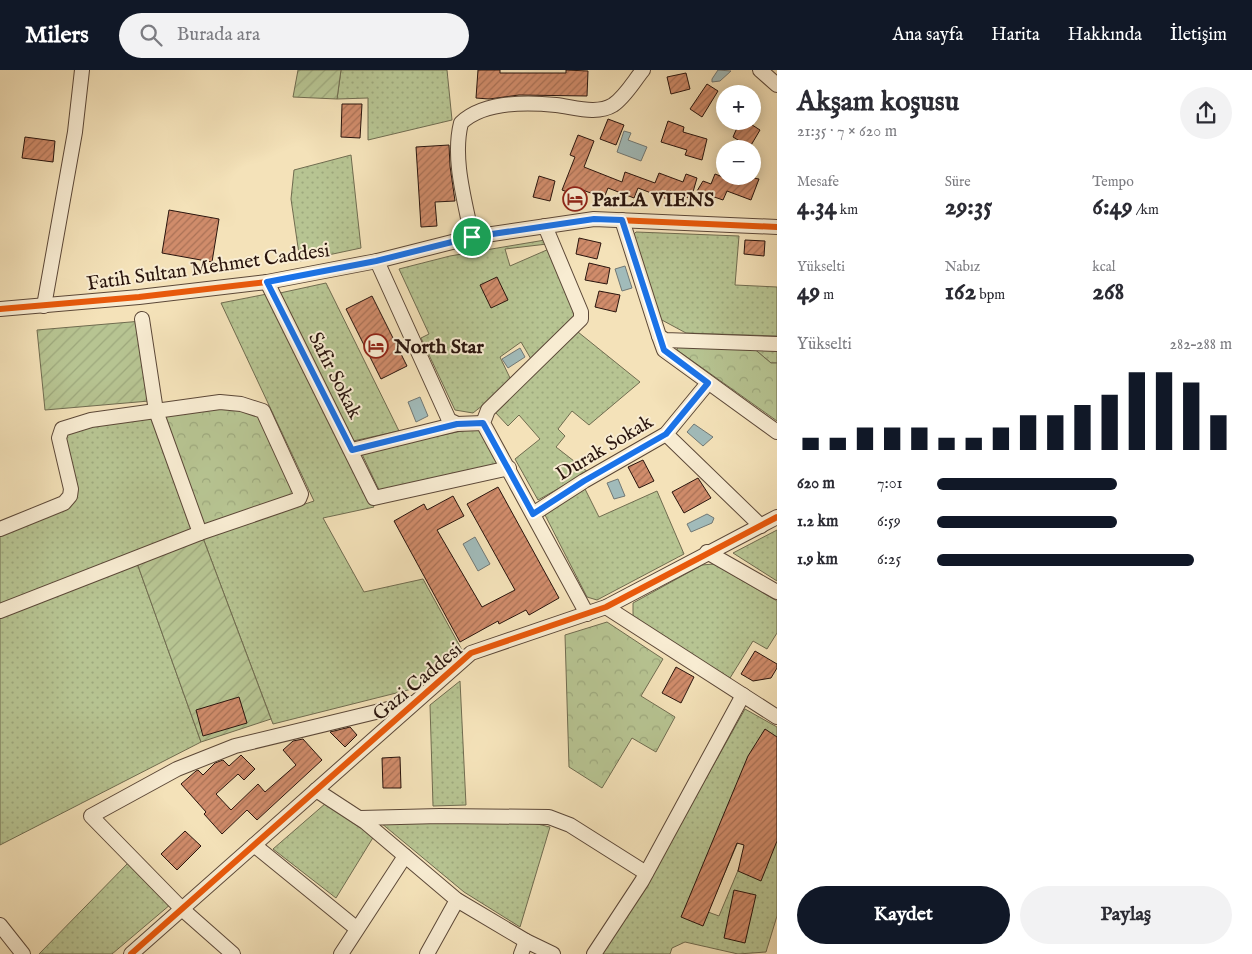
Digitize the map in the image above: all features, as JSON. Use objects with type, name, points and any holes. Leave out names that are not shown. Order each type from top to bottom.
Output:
[{"type":"street","points":[[44,306],[74,132],[82,70]]},
{"type":"street","points":[[472,237],[459,166],[458,135],[461,123],[480,109],[501,106],[555,105],[585,110],[603,109],[614,105],[643,70]]},
{"type":"street","points":[[760,70],[777,85]]},
{"type":"street","name":"Fatih Sultan Mehmet Caddesi","points":[[0,309],[267,282],[376,261],[472,237],[594,219],[777,227]]},
{"type":"street","points":[[622,220],[664,350],[777,432]]},
{"type":"street","points":[[483,423],[488,410],[581,319],[581,312],[545,226]]},
{"type":"street","points":[[376,261],[449,420],[457,424]]},
{"type":"street","name":"Safir Sokak","points":[[267,282],[352,450],[374,498],[508,468]]},
{"type":"street","points":[[142,319],[156,411],[200,533]]},
{"type":"street","points":[[660,336],[664,340],[777,344]]},
{"type":"street","name":"Durak Sokak","points":[[533,514],[584,481],[666,434],[708,383]]},
{"type":"street","points":[[0,529],[64,503],[70,496],[71,489],[59,438],[62,429],[91,420],[220,402],[241,404],[263,411],[298,485],[300,494],[299,499],[200,533],[0,611]]},
{"type":"street","points":[[352,450],[457,424],[483,423]]},
{"type":"street","points":[[483,423],[587,614]]},
{"type":"street","points":[[666,434],[761,526]]},
{"type":"street","name":"Gazi Caddesi","points":[[131,954],[471,654],[606,607],[707,552],[777,517]]},
{"type":"street","points":[[707,552],[777,592]]},
{"type":"street","points":[[606,607],[777,717]]},
{"type":"street","points":[[594,954],[646,873],[743,695]]},
{"type":"street","points":[[234,954],[182,909],[91,816],[177,769],[235,746],[415,703]]},
{"type":"street","points":[[316,790],[360,818],[457,900],[524,948],[553,954]]},
{"type":"street","points":[[360,818],[440,816],[549,817],[570,825],[646,873]]},
{"type":"street","points":[[254,845],[356,928]]},
{"type":"street","points":[[341,954],[356,928],[405,856]]},
{"type":"street","points":[[427,954],[457,900]]},
{"type":"street","points":[[0,925],[22,954]]},
{"type":"green space","points":[[298,70],[341,70],[337,99],[293,97]]},
{"type":"green space","points":[[341,70],[447,70],[452,120],[368,140],[368,98],[337,99]]},
{"type":"green space","points":[[351,155],[361,248],[300,261],[291,199],[294,170]]},
{"type":"green space","points":[[636,232],[739,236],[735,285],[777,287],[777,336],[686,333],[660,319],[633,235]]},
{"type":"green space","points":[[545,240],[547,244],[505,249],[510,266],[549,249],[579,313],[511,383],[473,413],[455,410],[421,338],[429,334],[399,269],[450,256]],"holes":[[[521,342],[531,359],[510,378],[500,357]]]},
{"type":"green space","points":[[326,283],[399,431],[353,441],[280,293]]},
{"type":"green space","points":[[267,294],[374,507],[323,518],[364,592],[423,579],[462,650],[424,686],[273,724],[203,538],[314,501],[221,303]]},
{"type":"green space","points":[[142,321],[149,401],[45,410],[37,330]]},
{"type":"green space","points":[[578,332],[640,382],[589,425],[572,411],[558,429],[565,436],[556,447],[588,472],[538,500],[515,459],[540,439],[519,415],[508,426],[495,412]]},
{"type":"green space","points":[[678,345],[752,347],[771,363],[777,363],[777,421],[677,350]]},
{"type":"green space","points":[[752,347],[777,349],[777,363],[771,363]]},
{"type":"green space","points":[[217,406],[261,415],[296,496],[204,529],[162,414]]},
{"type":"green space","points":[[153,416],[193,529],[0,606],[0,533],[66,508],[65,430]]},
{"type":"green space","points":[[481,427],[501,464],[379,490],[361,452]]},
{"type":"green space","points":[[585,489],[599,517],[657,491],[684,554],[597,600],[587,597],[544,513]]},
{"type":"green space","points":[[777,530],[777,581],[733,553]]},
{"type":"green space","points":[[203,538],[271,719],[201,742],[137,563]]},
{"type":"green space","points":[[137,563],[201,742],[0,845],[0,615]]},
{"type":"green space","points":[[714,564],[777,601],[777,633],[767,649],[753,641],[730,678],[633,619],[633,603],[702,565]]},
{"type":"green space","points":[[607,622],[663,659],[641,696],[675,717],[656,752],[632,738],[602,788],[569,767],[565,635]]},
{"type":"green space","points":[[460,681],[466,805],[433,806],[430,705]]},
{"type":"green space","points":[[745,709],[777,727],[777,751],[708,912],[719,916],[777,777],[777,916],[766,952],[738,954],[685,942],[672,948],[670,954],[601,954],[637,901]]},
{"type":"green space","points":[[326,803],[374,836],[336,898],[273,849]]},
{"type":"green space","points":[[381,823],[533,823],[550,827],[520,927],[464,892]]},
{"type":"green space","points":[[130,861],[171,904],[112,954],[39,954]]},
{"type":"water","points":[[718,70],[731,71],[720,81],[712,82],[712,79]]},
{"type":"water","points":[[624,131],[631,133],[628,140],[647,147],[641,161],[617,152]]},
{"type":"water","points":[[625,266],[632,288],[622,291],[615,269]]},
{"type":"water","points":[[520,348],[525,357],[508,368],[502,359]]},
{"type":"water","points":[[420,397],[428,416],[416,422],[408,402]]},
{"type":"water","points":[[694,424],[713,437],[703,446],[687,432]]},
{"type":"water","points":[[618,479],[625,496],[614,499],[607,483]]},
{"type":"water","points":[[707,514],[714,518],[712,523],[691,532],[687,524]]},
{"type":"water","points":[[475,537],[490,564],[478,571],[463,544]]},
{"type":"building","points":[[478,70],[500,70],[500,73],[588,71],[587,96],[519,95],[489,99],[476,98]]},
{"type":"building","points":[[686,73],[690,89],[671,94],[667,77]]},
{"type":"building","points":[[707,84],[716,90],[716,94],[702,117],[690,109]]},
{"type":"building","points":[[342,104],[362,104],[360,138],[341,137]]},
{"type":"building","points":[[608,119],[624,125],[616,145],[600,139]]},
{"type":"building","points":[[668,121],[684,127],[683,132],[707,139],[702,160],[685,155],[687,150],[661,142]]},
{"type":"building","points":[[736,130],[760,130],[754,140],[738,140],[733,137]]},
{"type":"building","points":[[578,135],[594,141],[584,167],[622,182],[625,172],[655,183],[659,173],[683,182],[686,174],[697,178],[691,199],[670,191],[667,199],[638,188],[634,198],[608,188],[604,198],[580,189],[578,196],[562,190],[575,157],[570,155]]},
{"type":"building","points":[[25,137],[55,141],[53,162],[22,158]]},
{"type":"building","points":[[449,145],[455,201],[435,202],[437,226],[421,227],[416,147]]},
{"type":"building","points":[[715,174],[716,185],[757,185],[751,200],[727,191],[723,200],[697,191],[703,181],[711,184]]},
{"type":"building","points":[[539,176],[555,181],[550,201],[533,197]]},
{"type":"building","points":[[169,210],[219,219],[212,262],[162,253]]},
{"type":"building","points":[[579,238],[601,243],[597,259],[576,254]]},
{"type":"building","points":[[745,240],[765,241],[764,256],[744,254]]},
{"type":"building","points":[[589,263],[610,268],[607,284],[585,280]]},
{"type":"building","points":[[497,277],[508,300],[491,308],[480,285]]},
{"type":"building","points":[[599,291],[620,295],[616,312],[595,307]]},
{"type":"building","points":[[372,296],[407,366],[381,379],[346,309]]},
{"type":"building","points":[[643,460],[654,481],[639,488],[628,467]]},
{"type":"building","points":[[698,478],[711,498],[684,513],[672,492]]},
{"type":"building","points":[[498,487],[559,598],[529,615],[526,610],[499,624],[498,621],[460,642],[394,521],[424,504],[427,510],[453,496],[464,516],[437,530],[482,607],[515,590],[467,504]]},
{"type":"building","points":[[755,651],[777,664],[777,668],[771,678],[753,681],[741,674]]},
{"type":"building","points":[[676,667],[694,677],[681,703],[662,693]]},
{"type":"building","points":[[239,697],[247,723],[203,736],[196,710]]},
{"type":"building","points":[[350,727],[357,735],[345,747],[330,732]]},
{"type":"building","points":[[765,729],[777,737],[777,841],[761,881],[738,871],[744,845],[737,843],[703,926],[681,917],[748,756]]},
{"type":"building","points":[[303,739],[322,760],[257,820],[247,810],[222,834],[204,814],[206,812],[181,784],[198,770],[203,775],[215,763],[223,760],[229,766],[241,755],[255,769],[244,780],[238,774],[216,794],[231,810],[258,784],[265,792],[296,765],[283,750],[293,741]]},
{"type":"building","points":[[400,757],[401,788],[383,788],[382,758]]},
{"type":"building","points":[[185,831],[201,846],[177,870],[161,854]]},
{"type":"building","points":[[734,890],[756,895],[745,943],[724,938]]},
{"type":"cycle path","points":[[0,309],[139,297],[267,282],[377,261],[472,237],[594,219],[777,227]]},
{"type":"cycle path","points":[[131,954],[471,653],[606,607],[777,517]]},
{"type":"place","name":"ParLA VIENS","points":[[575,199]]},
{"type":"place","name":"North Star","points":[[376,346]]},
{"type":"route","points":[[594,219],[622,220],[664,350],[708,383],[666,434],[584,481],[533,514],[483,423],[457,424],[352,450],[267,282],[376,261],[472,237],[594,219]]}]
